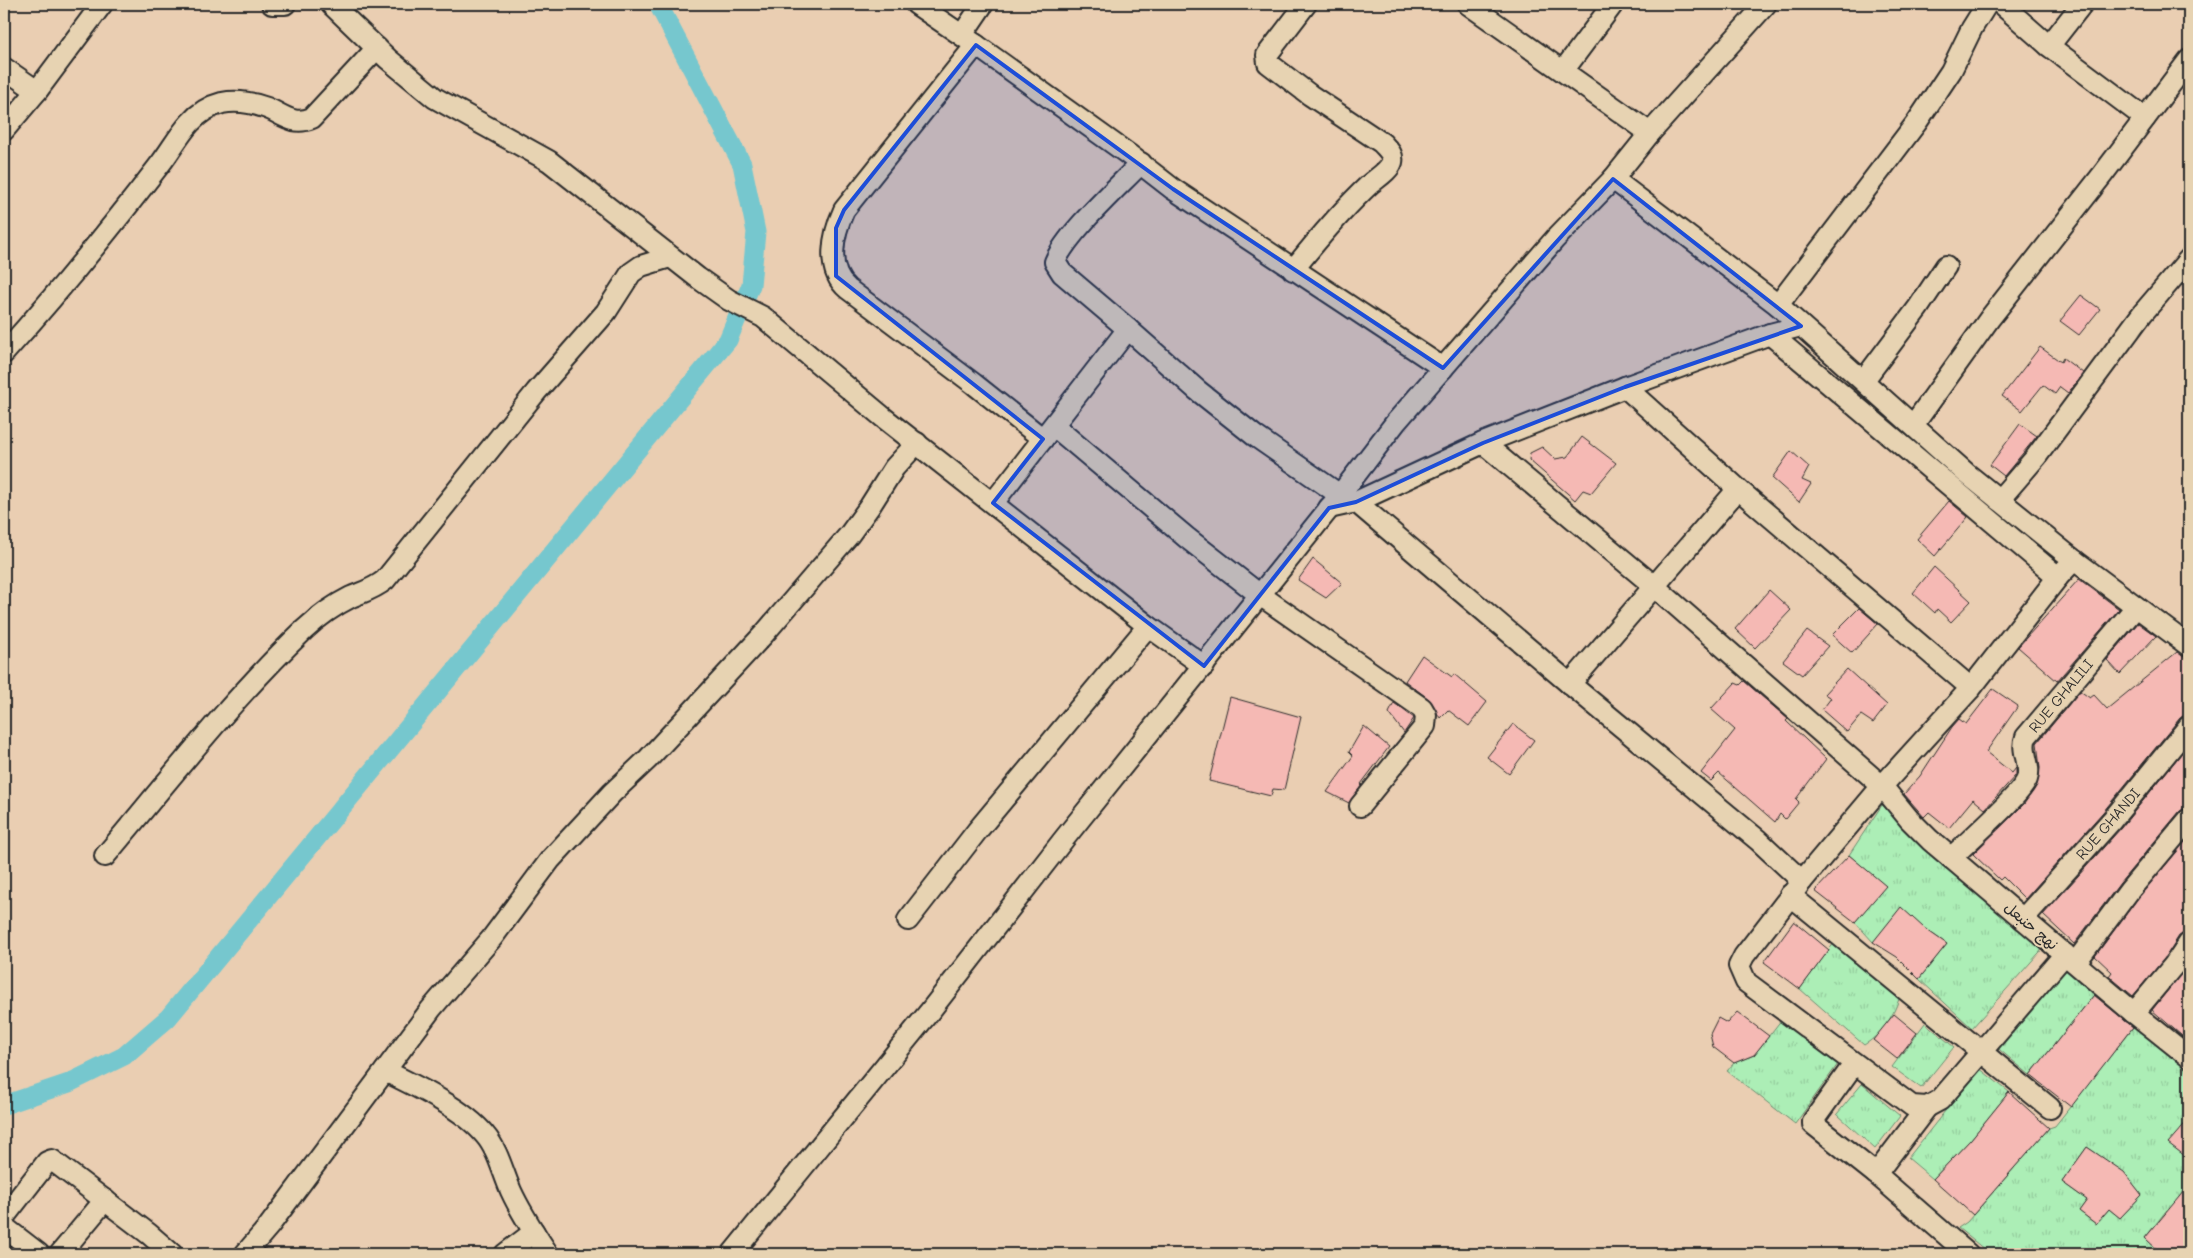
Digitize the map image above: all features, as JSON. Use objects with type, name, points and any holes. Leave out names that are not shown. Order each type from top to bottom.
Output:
[{"type":"street","points":[[4,130],[37,91],[102,4]]},
{"type":"street","points":[[272,4],[285,4]]},
{"type":"street","points":[[331,4],[377,48],[435,98],[549,161],[670,257],[729,300],[763,317],[884,418],[1148,626],[1204,666]]},
{"type":"street","points":[[916,4],[1141,163],[1173,189],[1443,368]]},
{"type":"street","points":[[983,4],[969,40],[844,210],[836,228],[836,276],[848,289],[974,384],[1048,433],[1260,595],[1382,678],[1425,711],[1425,726],[1360,806]]},
{"type":"street","points":[[1293,270],[1349,204],[1386,170],[1391,164],[1392,158],[1392,153],[1382,143],[1310,95],[1268,63],[1267,55],[1306,4]]},
{"type":"street","points":[[1468,4],[1650,133]]},
{"type":"street","points":[[1563,70],[1613,4]]},
{"type":"street","points":[[732,1254],[930,1011],[1064,839],[1260,595],[1342,502],[1396,422],[1555,239],[1612,179],[1650,133],[1766,4]]},
{"type":"street","points":[[1778,305],[1917,122],[1952,71],[1972,28],[1987,4]]},
{"type":"street","points":[[2001,4],[2049,46],[2145,118]]},
{"type":"street","points":[[2049,46],[2082,4]]},
{"type":"street","points":[[4,353],[56,295],[161,163],[190,123],[204,111],[222,103],[247,102],[268,108],[289,120],[304,121],[312,118],[377,48]]},
{"type":"street","points":[[1914,424],[1990,318],[2189,60]]},
{"type":"street","points":[[4,68],[37,91]]},
{"type":"street","points":[[1141,163],[1086,220],[1058,255],[1055,262],[1062,273],[1197,390],[1342,502],[1570,684],[1758,840],[1796,888],[2050,1108]]},
{"type":"street","points":[[1612,179],[1778,305],[1999,500],[2074,560],[2189,646]]},
{"type":"street","points":[[105,856],[208,735],[305,629],[327,612],[351,598],[370,590],[385,580],[536,392],[606,312],[631,273],[641,266],[670,257]]},
{"type":"street","points":[[1999,500],[2036,457],[2142,314],[2189,259]]},
{"type":"street","points":[[1864,380],[1918,308],[1946,266]]},
{"type":"street","points":[[1342,502],[1483,443],[1625,387],[1770,334],[1801,326]]},
{"type":"street","points":[[993,503],[1128,329]]},
{"type":"street","points":[[1770,334],[2058,576]]},
{"type":"street","points":[[1625,387],[1738,489],[1971,688]]},
{"type":"street","points":[[245,1254],[269,1226],[328,1144],[431,1009],[492,938],[550,860],[612,793],[648,759],[764,634],[849,535],[894,468],[916,443]]},
{"type":"street","name":"نهج حنبعل","points":[[1483,443],[1654,586],[1882,786],[1909,820],[1951,858],[2134,1012],[2188,1054]]},
{"type":"street","points":[[1570,684],[1738,489]]},
{"type":"street","points":[[1926,1107],[1912,1106],[1854,1064],[1746,982],[1741,975],[1739,966],[1744,956],[1796,888],[1882,786],[1971,688],[2058,576],[2074,560]]},
{"type":"street","name":"RUE GHALILI","points":[[1951,858],[2023,787],[2028,771],[2023,751],[2026,738],[2136,606]]},
{"type":"street","points":[[908,920],[977,831],[1148,626]]},
{"type":"street","name":"RUE GHANDI","points":[[2023,919],[2112,820],[2189,726]]},
{"type":"street","points":[[1876,1174],[1926,1107],[1940,1100],[1982,1051],[2070,958],[2189,819]]},
{"type":"street","points":[[2134,1012],[2174,966],[2189,942]]},
{"type":"street","points":[[1854,1064],[1812,1122],[1876,1174],[1958,1251]]},
{"type":"street","points":[[385,1071],[418,1087],[444,1103],[486,1135],[512,1193],[548,1254]]},
{"type":"street","points":[[4,1217],[47,1162],[52,1160],[172,1254]]},
{"type":"street","points":[[60,1254],[105,1200]]},
{"type":"street","points":[[4,1227],[39,1254]]},
{"type":"street","points":[[505,1254],[534,1232]]},
{"type":"highlighted area","points":[[976,45],[1173,189],[1443,368],[1613,179],[1801,326],[1625,387],[1483,443],[1356,502],[1329,508],[1204,666],[993,503],[1043,439],[836,276],[836,228],[844,210]]},
{"type":"green space","points":[[1882,805],[2047,944],[1972,1028],[1919,979],[1947,944],[1924,928],[1873,942],[1855,922],[1885,886],[1849,855]]},
{"type":"green space","points":[[1834,943],[1899,999],[1886,1025],[1864,1045],[1800,989]]},
{"type":"green space","points":[[2064,962],[2097,991],[2030,1075],[1994,1045]]},
{"type":"green space","points":[[1782,1019],[1838,1064],[1795,1124],[1727,1071],[1734,1063],[1754,1055]]},
{"type":"green space","points":[[1925,1023],[1954,1047],[1921,1088],[1892,1067]]},
{"type":"green space","points":[[2135,1025],[2189,1069],[2189,1119],[2169,1143],[2189,1159],[2189,1185],[2179,1197],[2189,1207],[2189,1233],[2166,1211],[2145,1238],[2162,1254],[1990,1254],[1958,1228],[1967,1222],[2049,1128],[2055,1126]],"holes":[[[2087,1147],[2123,1175],[2142,1195],[2120,1218],[2109,1209],[2096,1224],[2079,1211],[2087,1200],[2062,1182]]]},
{"type":"green space","points":[[1979,1068],[2009,1092],[1971,1139],[1933,1179],[1908,1158]]},
{"type":"green space","points":[[1862,1084],[1900,1116],[1875,1149],[1837,1114]]},
{"type":"building","points":[[2081,295],[2100,309],[2079,335],[2060,321]]},
{"type":"building","points":[[2040,347],[2061,362],[2063,358],[2083,373],[2068,393],[2060,387],[2055,394],[2043,385],[2022,411],[2002,396]]},
{"type":"building","points":[[2020,424],[2037,436],[2004,476],[1990,465]]},
{"type":"building","points":[[1582,437],[1616,463],[1591,493],[1583,490],[1575,500],[1529,460],[1530,453],[1542,447],[1555,459],[1567,457]]},
{"type":"building","points":[[1791,451],[1809,467],[1802,480],[1811,484],[1799,502],[1772,478]]},
{"type":"building","points":[[1949,501],[1968,517],[1935,556],[1917,539]]},
{"type":"building","points":[[1313,559],[1342,583],[1326,598],[1298,580]]},
{"type":"building","points":[[1934,567],[1971,601],[1951,622],[1937,609],[1935,613],[1913,593]]},
{"type":"building","points":[[2079,579],[2119,609],[2057,681],[2018,647]]},
{"type":"building","points":[[1769,590],[1791,610],[1755,648],[1735,629]]},
{"type":"building","points":[[1859,608],[1878,624],[1852,653],[1832,635]]},
{"type":"building","points":[[2138,623],[2156,636],[2120,674],[2107,660]]},
{"type":"building","points":[[1807,631],[1828,646],[1802,675],[1783,661]]},
{"type":"building","points":[[2177,652],[2189,661],[2189,714],[2180,718],[2103,812],[2025,899],[2003,877],[2000,880],[1973,854],[2024,804],[2037,785],[2040,768],[2037,743],[2080,691],[2090,698],[2094,695],[2107,709]]},
{"type":"building","points":[[1422,655],[1452,677],[1454,674],[1487,702],[1469,726],[1448,710],[1440,718],[1429,699],[1405,681]]},
{"type":"building","points":[[1847,669],[1887,705],[1873,723],[1861,715],[1847,732],[1822,710],[1831,698],[1824,694]]},
{"type":"building","points":[[1744,681],[1788,719],[1786,721],[1826,759],[1796,799],[1799,802],[1785,819],[1780,814],[1775,822],[1719,773],[1711,781],[1701,773],[1735,730],[1711,709],[1735,683],[1740,685]]},
{"type":"building","points":[[1993,689],[2018,706],[1986,752],[2012,773],[2016,768],[2016,775],[1985,809],[1973,799],[1949,828],[1929,812],[1924,817],[1904,794],[1920,776],[1952,727],[1959,719],[1966,724]]},
{"type":"building","points":[[1230,697],[1301,717],[1284,790],[1273,789],[1271,796],[1209,781]]},
{"type":"building","points":[[1394,703],[1414,718],[1404,733],[1389,713]]},
{"type":"building","points":[[1513,724],[1534,740],[1509,774],[1487,757]]},
{"type":"building","points":[[1364,726],[1389,747],[1349,803],[1327,792],[1353,756],[1349,752]]},
{"type":"building","points":[[2189,744],[2189,807],[2180,811],[2120,883],[2074,944],[2043,915],[2121,828]]},
{"type":"building","points":[[2189,837],[2189,931],[2179,936],[2165,958],[2133,996],[2109,976],[2112,972],[2095,956],[2138,898]]},
{"type":"building","points":[[1849,855],[1886,886],[1855,922],[1815,891]]},
{"type":"building","points":[[1901,907],[1924,928],[1947,944],[1919,979],[1897,957],[1873,942]]},
{"type":"building","points":[[1794,921],[1829,950],[1800,989],[1764,962]]},
{"type":"building","points":[[2189,964],[2189,1042],[2152,1010]]},
{"type":"building","points":[[2094,995],[2133,1027],[2071,1107],[2030,1075]]},
{"type":"building","points":[[1737,1012],[1769,1036],[1754,1055],[1734,1063],[1713,1047],[1710,1034],[1718,1018],[1727,1023]]},
{"type":"building","points":[[1894,1014],[1917,1033],[1897,1059],[1873,1040]]},
{"type":"building","points":[[2009,1092],[2049,1128],[1973,1215],[1933,1179],[1971,1139]]},
{"type":"building","points":[[2189,1119],[2189,1159],[2168,1143]]},
{"type":"building","points":[[2087,1147],[2124,1172],[2142,1195],[2120,1218],[2109,1209],[2096,1224],[2079,1211],[2087,1200],[2062,1182]]},
{"type":"building","points":[[2189,1185],[2189,1254],[2162,1254],[2145,1238]]},
{"type":"waterway","points":[[4,1105],[69,1083],[124,1056],[168,1018],[728,340],[751,285],[756,232],[742,164],[658,4]]}]
